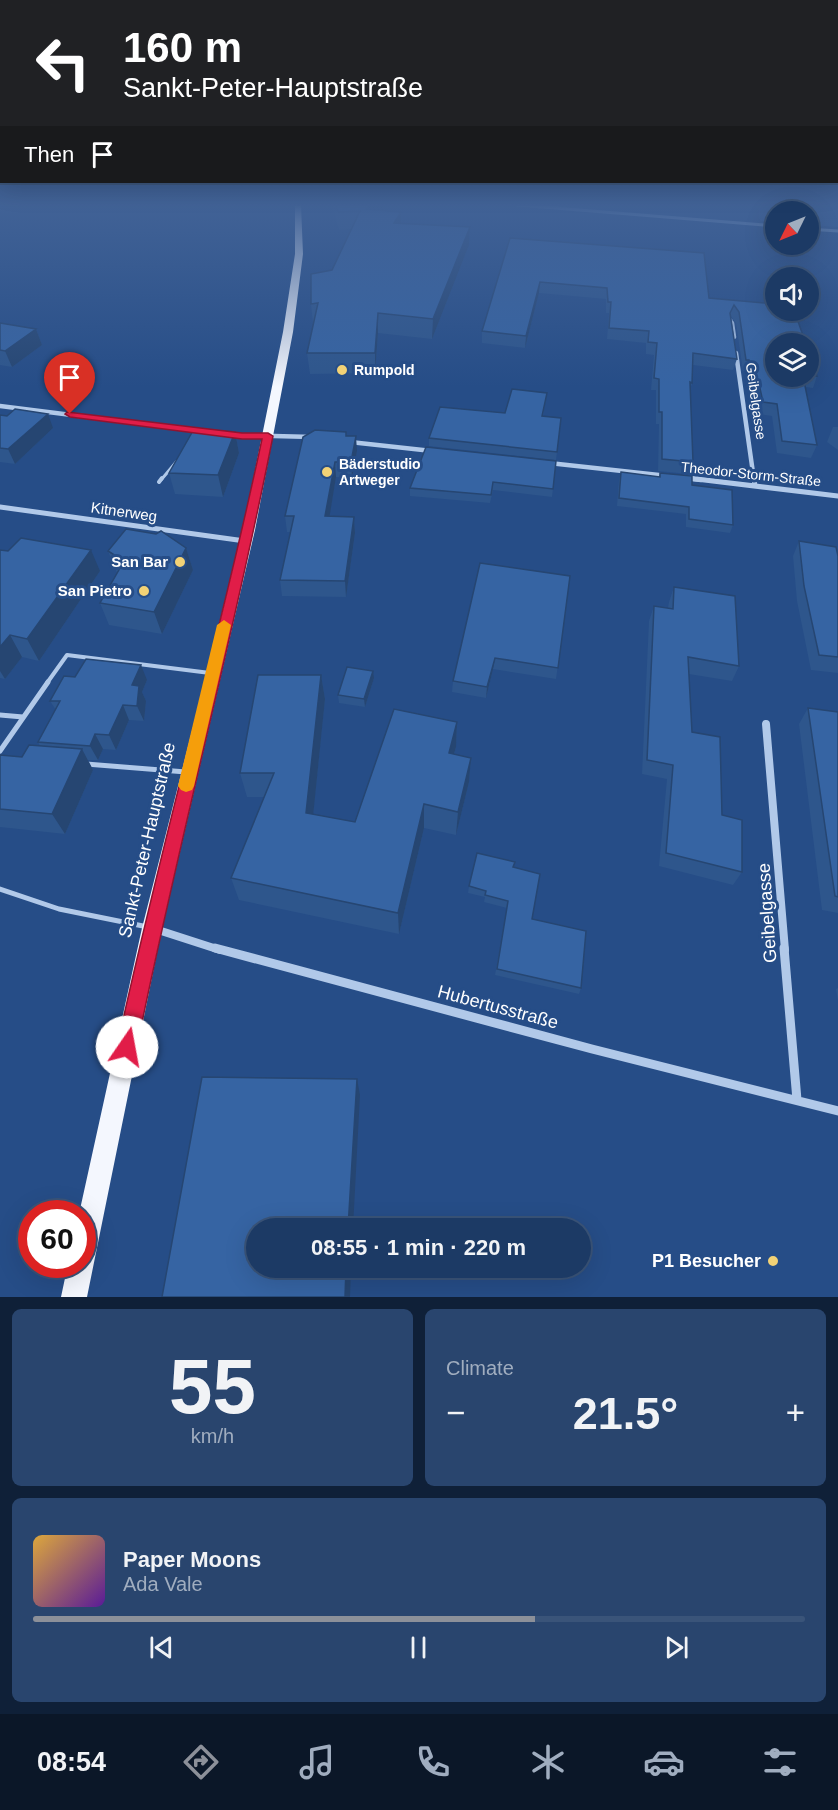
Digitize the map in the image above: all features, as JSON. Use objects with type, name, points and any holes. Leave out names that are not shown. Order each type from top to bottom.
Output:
[{"type":"main road","name":"Sankt-Peter-Hauptstraße","points":[[94,1200],[152,928],[268,436],[288,332],[297,266]]},
{"type":"main road","points":[[74,1297],[78,1278]]},
{"type":"street","name":"Geibelgasse","points":[[731,320],[755,486]]},
{"type":"street","points":[[0,406],[202,431]]},
{"type":"street","points":[[222,434],[323,439]]},
{"type":"street","points":[[346,441],[440,451]]},
{"type":"street","name":"Theodor-Storm-Straße","points":[[545,463],[838,496]]},
{"type":"street","name":"Kitnerweg","points":[[0,507],[245,541]]},
{"type":"street","name":"Geibelgasse","points":[[766,724],[797,1100]]},
{"type":"street","name":"Hubertusstraße","points":[[152,928],[234,954],[592,1049],[838,1111]]},
{"type":"lane","points":[[198,439],[202,431]]},
{"type":"lane","points":[[159,482],[178,460]]},
{"type":"lane","points":[[0,751],[67,655],[213,674]]},
{"type":"lane","points":[[0,716],[23,717]]},
{"type":"lane","points":[[79,764],[189,772]]},
{"type":"lane","points":[[0,890],[58,909],[152,928]]},
{"type":"building","points":[[334,266],[455,266],[433,319],[378,313],[375,353],[307,353],[318,303],[311,304],[311,274],[332,270]]},
{"type":"building","points":[[502,266],[705,266],[709,298],[765,303],[765,321],[798,321],[802,333],[765,333],[765,387],[805,387],[817,445],[782,441],[777,404],[763,402],[759,384],[754,383],[749,360],[746,360],[739,312],[734,305],[730,313],[737,359],[693,353],[692,383],[690,382],[693,462],[662,459],[659,379],[654,378],[657,343],[648,342],[649,331],[609,328],[611,302],[608,302],[607,288],[540,282],[526,336],[482,331]]},
{"type":"building","points":[[0,323],[36,329],[5,351],[0,350]]},
{"type":"building","points":[[512,389],[547,393],[542,416],[561,418],[557,452],[429,438],[440,407],[505,413]]},
{"type":"building","points":[[15,409],[48,414],[8,449],[0,448],[0,415],[7,416]]},
{"type":"building","points":[[194,429],[235,432],[218,475],[169,473]]},
{"type":"building","points":[[315,430],[346,432],[346,436],[356,436],[351,462],[335,462],[325,516],[354,517],[345,581],[280,580],[294,516],[285,516],[303,437]]},
{"type":"building","points":[[426,447],[556,461],[553,489],[493,482],[491,495],[410,488]]},
{"type":"building","points":[[621,472],[660,477],[660,473],[692,476],[692,485],[732,490],[733,525],[689,519],[689,507],[619,498]]},
{"type":"building","points":[[126,529],[156,534],[161,531],[186,548],[154,612],[100,603],[124,561],[108,551]]},
{"type":"building","points":[[21,538],[91,550],[27,639],[10,635],[0,647],[0,550],[8,551]]},
{"type":"building","points":[[799,541],[836,547],[838,556],[838,657],[819,655],[804,586]]},
{"type":"building","points":[[480,563],[570,576],[558,668],[495,658],[487,687],[453,681]]},
{"type":"building","points":[[674,587],[735,596],[739,666],[688,657],[692,732],[720,737],[722,815],[742,820],[742,872],[666,853],[673,765],[647,760],[654,606],[673,609]]},
{"type":"building","points":[[86,659],[141,665],[132,685],[139,686],[137,706],[123,705],[109,735],[95,734],[90,746],[38,742],[60,701],[50,701],[64,676],[75,677]]},
{"type":"building","points":[[347,667],[373,671],[364,699],[338,695]]},
{"type":"building","points":[[258,675],[321,675],[306,813],[355,822],[394,709],[457,722],[449,753],[471,758],[458,812],[424,804],[398,913],[231,878],[274,773],[240,773]]},
{"type":"building","points":[[808,708],[838,712],[838,897],[835,896]]},
{"type":"building","points":[[29,745],[82,749],[52,814],[0,809],[0,755],[22,757]]},
{"type":"building","points":[[477,853],[515,862],[513,867],[540,874],[532,919],[586,931],[581,988],[497,969],[508,901],[485,895],[486,891],[469,886]]},
{"type":"building","points":[[202,1077],[357,1079],[349,1218],[246,1218],[246,1278],[346,1278],[345,1297],[162,1297]]},
{"type":"slow traffic","points":[[186,786],[224,625]]},
{"type":"place","name":"Rumpold","points":[[342,370]]},
{"type":"place","name":"Bäderstudio Artweger","points":[[327,472]]},
{"type":"place","name":"San Bar","points":[[180,562]]},
{"type":"place","name":"San Pietro","points":[[144,591]]},
{"type":"place","name":"P1 Besucher","points":[[773,1261]]},
{"type":"route","points":[[70,414],[242,436],[268,436],[249,530],[225,619],[149,942],[127,1047]]}]
